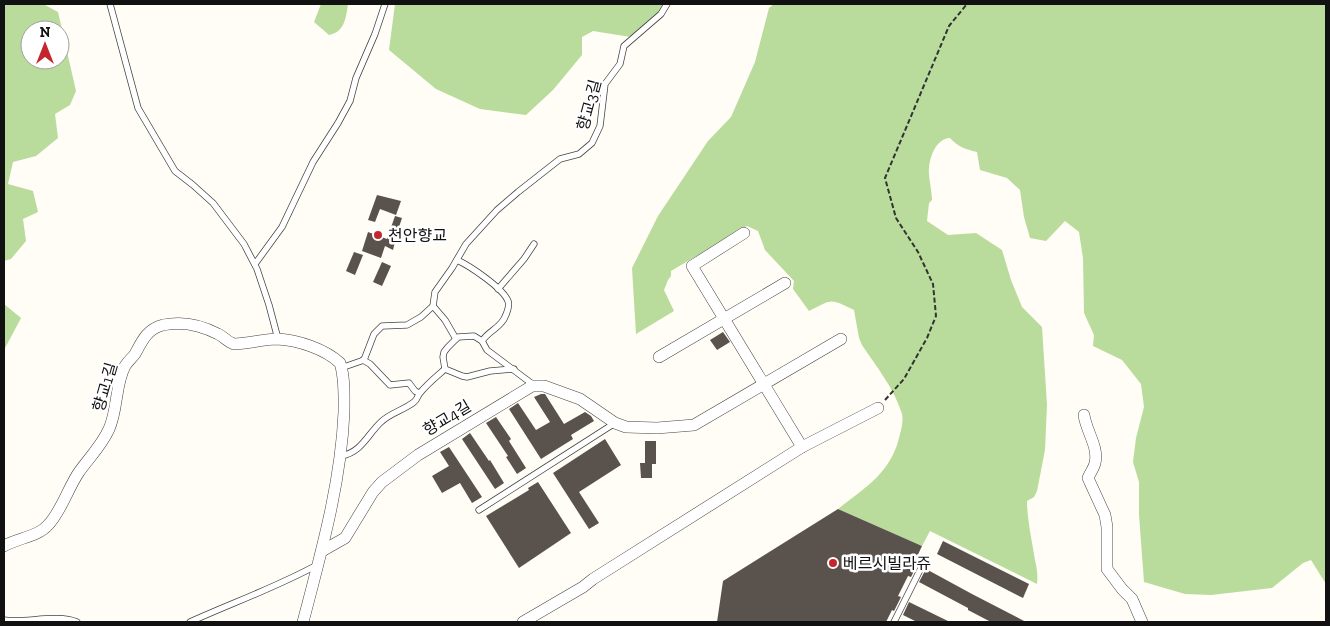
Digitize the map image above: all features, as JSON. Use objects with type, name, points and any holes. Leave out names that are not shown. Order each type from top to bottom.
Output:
[{"type":"street","points":[[744,233],[692,266],[802,447]]},
{"type":"street","points":[[659,357],[725,320],[785,283]]},
{"type":"street","name":"향교1길","points":[[4,546],[41,531],[52,521],[80,471],[109,430],[125,366],[134,356],[141,340],[154,328],[162,325],[194,324],[234,344],[278,339],[288,340],[324,352],[340,363],[341,368]]},
{"type":"street","points":[[534,386],[544,386],[580,399],[615,424],[626,427],[649,428],[694,425],[841,339]]},
{"type":"street","points":[[303,622],[322,551],[341,456],[344,393],[341,368]]},
{"type":"street","name":"향교4길","points":[[322,551],[345,538],[378,486],[389,476],[418,455],[534,386]]},
{"type":"street","points":[[523,622],[584,587],[593,579],[802,447],[878,408]]},
{"type":"street","points":[[1084,415],[1085,425],[1096,450],[1096,462],[1088,478],[1105,515],[1107,527],[1107,569],[1132,599],[1142,622]]},
{"type":"lane","points":[[110,4],[138,108],[176,171],[212,203],[244,244],[254,264],[269,305],[278,339]]},
{"type":"lane","points":[[254,264],[282,227],[313,162],[350,101],[356,78],[375,34],[385,4]]},
{"type":"lane","name":"향교3길","points":[[433,306],[435,292],[472,237],[518,192],[560,159],[580,154],[592,143],[600,126],[605,84],[620,64],[624,46],[661,14],[667,4]]},
{"type":"lane","points":[[498,289],[524,259],[534,244]]},
{"type":"lane","points":[[457,260],[478,272],[508,300],[509,306],[500,324],[488,332],[482,341]]},
{"type":"lane","points":[[341,368],[364,360],[377,330],[382,326],[404,326],[412,323],[433,306],[445,320],[456,339]]},
{"type":"lane","points":[[445,369],[444,352],[456,339],[474,336],[482,341],[487,350],[534,386]]},
{"type":"lane","points":[[364,360],[390,385],[409,383],[419,393]]},
{"type":"lane","points":[[445,369],[467,377],[490,371],[514,369]]},
{"type":"lane","points":[[341,456],[349,455],[363,445],[382,421],[413,404],[419,393],[445,369]]},
{"type":"lane","points":[[479,510],[615,424]]},
{"type":"lane","points":[[894,622],[924,562]]},
{"type":"lane","points":[[190,622],[288,581],[318,564]]},
{"type":"lane","points":[[4,620],[71,620],[77,622]]},
{"type":"path","points":[[878,408],[904,379],[936,316],[933,284],[918,252],[896,218],[885,178],[949,26],[968,4]]},
{"type":"green space","points":[[4,4],[45,4],[58,12],[60,20],[20,20],[20,70],[70,70],[70,65],[76,91],[70,105],[55,114],[58,138],[36,156],[13,162],[8,184],[33,191],[38,212],[23,219],[26,241],[11,259],[4,261]]},
{"type":"green space","points":[[321,4],[348,4],[342,27],[329,35],[314,22]]},
{"type":"green space","points":[[395,4],[668,4],[662,18],[637,38],[593,31],[582,37],[582,55],[553,90],[526,115],[480,109],[436,89],[389,50]]},
{"type":"green space","points":[[774,4],[1326,4],[1326,584],[1311,560],[1303,563],[1272,588],[1211,595],[1185,594],[1144,582],[1139,515],[1139,482],[1133,462],[1136,438],[1144,407],[1141,384],[1122,360],[1093,346],[1094,335],[1084,313],[1083,258],[1079,232],[1065,221],[1046,241],[1030,238],[1024,217],[1020,190],[1007,178],[980,170],[977,152],[956,144],[950,138],[941,141],[937,145],[931,158],[929,171],[932,200],[929,203],[927,221],[948,235],[976,233],[1002,250],[1022,307],[1042,327],[1047,405],[1045,450],[1037,491],[1034,497],[1027,501],[1037,584],[930,531],[922,546],[838,509],[877,477],[891,459],[902,425],[902,413],[889,385],[862,345],[854,310],[840,303],[827,302],[809,311],[793,289],[794,281],[765,250],[758,231],[747,226],[671,271],[671,276],[664,290],[674,311],[636,334],[632,268],[658,216],[708,141],[731,117],[755,62],[769,8]]},
{"type":"green space","points":[[4,304],[21,318],[4,350]]},
{"type":"building","points":[[377,195],[401,201],[396,215],[380,209],[375,222],[368,220]]},
{"type":"building","points":[[395,216],[402,218],[393,250],[385,246],[381,258],[362,251],[368,232],[387,239]]},
{"type":"building","points":[[354,252],[363,255],[355,275],[346,271]]},
{"type":"building","points":[[382,262],[391,266],[382,286],[373,282]]},
{"type":"building","points":[[723,332],[730,342],[717,350],[710,340]]},
{"type":"building","points":[[545,394],[564,424],[585,412],[594,421],[571,435],[573,439],[541,459],[509,409],[518,403],[536,430],[550,422],[534,397]]},
{"type":"building","points":[[496,417],[511,439],[509,441],[526,468],[517,474],[506,457],[508,456],[486,423]]},
{"type":"building","points":[[470,433],[504,483],[495,489],[462,439]]},
{"type":"building","points":[[605,439],[621,465],[579,492],[599,523],[589,529],[553,473]]},
{"type":"building","points":[[645,441],[656,441],[656,464],[652,464],[652,478],[641,478],[640,463],[645,463]]},
{"type":"building","points":[[449,447],[482,497],[472,503],[460,483],[442,493],[432,476],[449,466],[440,452]]},
{"type":"building","points":[[538,482],[571,533],[519,568],[486,516],[529,490],[528,488]]},
{"type":"building","name":"베르시빌라쥬","points":[[838,509],[922,546],[914,563],[917,565],[911,577],[908,576],[898,596],[901,597],[886,622],[717,622],[723,581]]},
{"type":"building","points":[[943,541],[1029,584],[1023,598],[937,554]]},
{"type":"building","points":[[926,569],[1026,622],[991,622],[968,610],[968,608],[919,582]]},
{"type":"building","points":[[909,602],[950,622],[917,622],[903,615]]},
{"type":"place","name":"천안향교","points":[[378,235]]},
{"type":"place","name":"베르시빌라쥬","points":[[833,563]]}]
